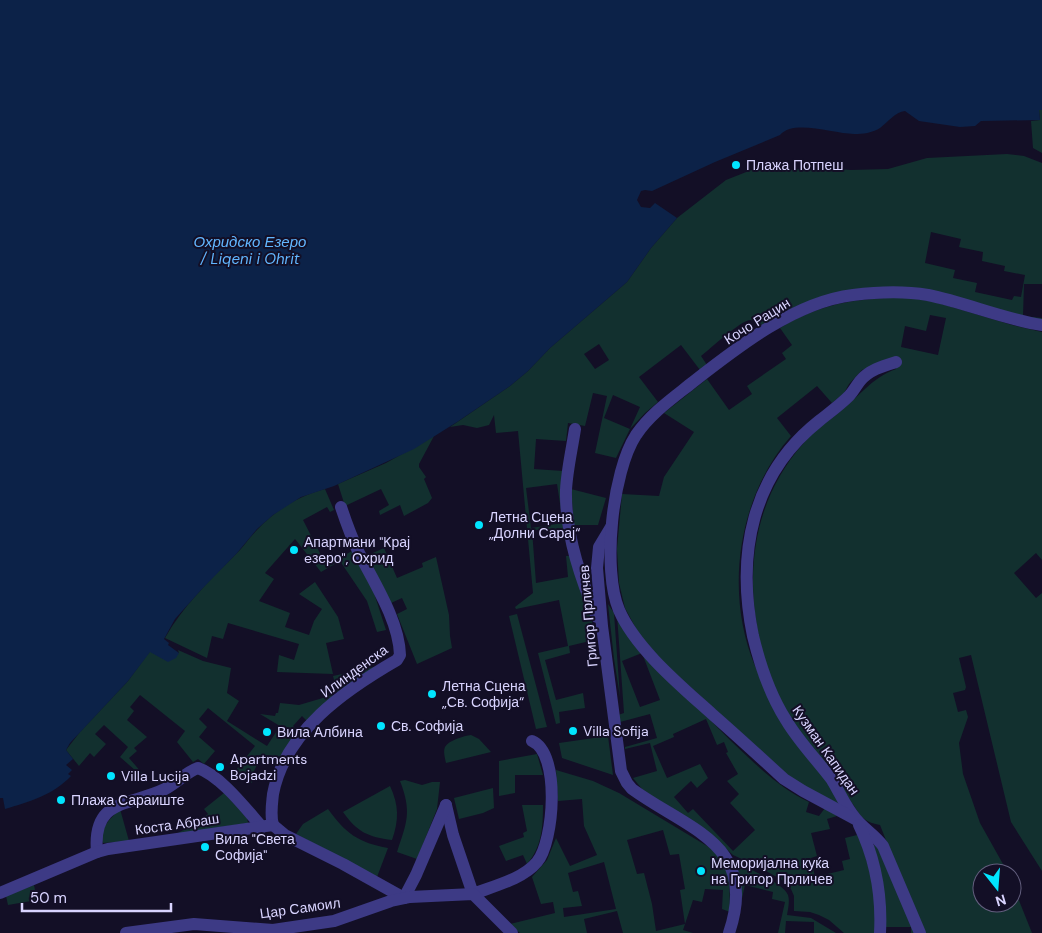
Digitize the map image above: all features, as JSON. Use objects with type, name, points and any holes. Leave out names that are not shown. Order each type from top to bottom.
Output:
[{"type":"street","name":"Кочо Рацин","points":[[611,527],[618,482],[625,457],[643,425],[663,405],[724,358],[792,315],[818,304],[842,297],[880,293],[903,293],[943,299],[1006,318],[1042,326]]},
{"type":"street","name":"Кузман Капидан","points":[[896,362],[868,373],[847,398],[812,426],[789,449],[768,483],[756,512],[749,542],[746,571],[747,604],[761,667],[779,709],[794,733],[833,782],[855,818],[875,836],[885,850],[920,933]]},
{"type":"street","points":[[575,429],[566,488],[569,521],[582,580],[602,626]]},
{"type":"street","name":"Илинденска","points":[[267,826],[276,780],[285,759],[296,743],[321,715],[354,686],[397,660],[400,655],[395,630],[386,605],[349,531],[341,507]]},
{"type":"street","name":"Григор Прличев","points":[[611,527],[604,538],[598,556],[597,568],[618,763],[623,777],[632,789],[696,830],[725,854],[734,872],[738,897],[735,916],[729,933]]},
{"type":"street","name":"Григор Прличев","points":[[611,527],[614,594],[624,619],[640,641],[680,685],[784,779],[802,791],[855,818]]},
{"type":"street","points":[[404,898],[473,894],[524,872],[537,863],[544,850],[550,821],[552,784],[542,748],[532,741]]},
{"type":"street","name":"Коста Абраш","points":[[96,852],[98,828],[105,816],[114,807],[164,790],[198,768],[204,770],[220,783],[267,826],[343,864],[404,898]]},
{"type":"street","points":[[404,898],[446,805],[453,835],[473,894],[512,933]]},
{"type":"street","points":[[855,818],[873,864],[880,904],[880,933]]},
{"type":"street","name":"Коста Абраш","points":[[0,894],[96,852],[132,845],[267,826]]},
{"type":"street","name":"Цар Самоил","points":[[126,933],[194,924],[273,930],[334,921],[404,898]]},
{"type":"green space","points":[[1039,110],[1042,110],[1042,153],[1033,148],[1031,121],[1040,120]]},
{"type":"green space","points":[[1007,154],[1024,156],[1042,163],[1042,284],[1024,284],[1023,316],[1042,318],[1042,320],[1016,317],[955,297],[922,290],[874,288],[827,296],[781,313],[760,326],[750,320],[739,325],[701,356],[707,365],[700,370],[681,345],[639,377],[658,402],[630,429],[616,458],[595,453],[607,396],[593,393],[585,426],[568,423],[566,441],[536,439],[534,469],[563,471],[562,495],[565,529],[532,530],[536,583],[568,577],[566,556],[571,556],[580,588],[591,613],[594,640],[569,646],[570,653],[545,660],[556,700],[583,693],[585,708],[559,712],[560,723],[556,724],[538,653],[568,646],[559,600],[516,609],[515,607],[533,593],[518,431],[496,433],[494,415],[489,425],[477,428],[463,425],[450,427],[510,386],[528,371],[550,348],[627,282],[651,248],[677,218],[726,180],[769,163],[790,170],[813,167],[851,170],[888,169],[927,158]],"holes":[[[931,232],[961,239],[959,247],[983,252],[982,261],[1005,266],[1004,271],[1025,275],[1021,297],[1014,296],[1012,300],[975,292],[977,283],[953,278],[955,270],[925,263]],[[599,344],[609,360],[595,369],[584,354]],[[613,395],[640,407],[630,429],[604,418]],[[557,484],[563,523],[531,528],[526,488]]]},
{"type":"green space","points":[[911,298],[935,302],[1042,332],[1042,560],[1036,553],[1014,573],[1036,598],[1042,593],[1042,871],[1011,822],[971,655],[959,658],[966,687],[965,690],[953,693],[958,712],[966,710],[968,717],[959,743],[963,774],[980,823],[1002,863],[972,863],[972,913],[1022,913],[1022,908],[1032,933],[925,933],[914,911],[880,825],[869,822],[860,815],[835,777],[789,717],[779,698],[767,666],[758,633],[753,567],[758,534],[767,503],[782,473],[802,445],[814,433],[879,377],[896,369],[898,357],[862,370],[849,384],[844,393],[832,403],[817,386],[777,418],[791,436],[773,460],[759,487],[748,516],[742,546],[739,577],[740,607],[745,637],[755,666],[813,760],[845,807],[798,784],[666,665],[639,634],[625,608],[619,583],[617,549],[622,494],[659,496],[664,477],[694,432],[664,413],[707,379],[729,410],[752,394],[747,386],[786,359],[782,353],[792,345],[780,328],[806,314],[843,303],[870,299]],"holes":[[[930,315],[946,318],[938,355],[901,347],[905,326],[926,331]]]},
{"type":"green space","points":[[434,436],[419,464],[426,477],[424,479],[432,498],[428,503],[404,516],[400,505],[380,515],[379,511],[389,505],[381,489],[345,506],[338,484],[386,463]]},
{"type":"green space","points":[[325,489],[334,510],[330,512],[327,507],[303,520],[326,565],[354,550],[374,593],[386,630],[377,632],[367,601],[340,561],[321,572],[295,539],[265,573],[274,579],[259,601],[290,613],[285,627],[309,635],[314,621],[322,609],[299,594],[315,582],[338,617],[344,639],[326,643],[333,674],[277,672],[279,655],[294,660],[299,644],[228,623],[223,639],[212,636],[207,658],[165,638],[197,594],[264,523],[288,505]]},
{"type":"green space","points":[[571,489],[606,498],[598,525],[574,525]]},
{"type":"green space","points":[[384,548],[397,578],[423,567],[422,563],[436,557],[449,615],[452,648],[417,664],[397,614],[407,609],[402,598],[391,603],[366,556]]},
{"type":"green space","points":[[608,604],[614,613],[620,697],[614,659]]},
{"type":"green space","points":[[517,614],[547,727],[536,729],[509,616]]},
{"type":"green space","points":[[617,615],[687,695],[731,741],[777,782],[809,802],[806,812],[819,816],[825,808],[837,816],[827,819],[830,829],[811,833],[817,856],[811,858],[815,877],[844,870],[842,861],[850,859],[845,838],[857,835],[861,841],[877,897],[876,933],[844,933],[829,920],[819,915],[810,912],[794,911],[794,896],[791,889],[782,880],[733,855],[719,842],[642,789],[633,778],[657,771],[650,743],[625,749],[625,747],[657,738],[650,714],[620,722],[618,715],[624,713]],"holes":[[[642,653],[660,700],[640,707],[622,661]],[[706,719],[717,745],[724,742],[728,752],[726,753],[738,774],[727,781],[739,794],[730,803],[755,830],[733,851],[693,809],[688,813],[674,797],[691,781],[697,788],[708,778],[700,764],[667,778],[653,746],[674,737],[673,734]]]},
{"type":"green space","points":[[178,650],[203,661],[231,668],[227,693],[239,701],[227,721],[267,746],[280,726],[260,714],[275,716],[278,713],[280,703],[299,705],[333,695],[334,697],[307,721],[302,716],[293,726],[298,731],[276,764],[262,755],[254,771],[252,783],[236,770],[255,746],[208,708],[199,719],[207,727],[199,737],[215,751],[204,764],[198,759],[193,762],[177,742],[185,731],[140,695],[130,707],[134,711],[127,720],[147,737],[134,748],[137,751],[129,758],[142,773],[131,782],[128,780],[136,771],[120,757],[128,747],[104,725],[95,734],[106,744],[94,757],[90,753],[79,766],[66,750],[80,732],[128,681],[150,651],[179,653]]},
{"type":"green space","points":[[378,666],[338,694],[333,676]]},
{"type":"green space","points":[[471,735],[479,739],[491,752],[446,763],[445,747],[450,742]]},
{"type":"green space","points":[[608,736],[613,775],[562,758],[559,743]]},
{"type":"green space","points":[[537,754],[543,775],[515,775],[515,793],[499,796],[499,761]]},
{"type":"green space","points":[[556,770],[593,781],[619,793],[716,853],[729,870],[730,912],[722,909],[723,890],[705,889],[702,902],[693,900],[685,924],[683,930],[693,933],[623,933],[617,911],[584,919],[587,933],[520,933],[510,924],[555,913],[553,902],[541,904],[532,877],[547,860],[556,838],[570,866],[597,855],[584,826],[582,799],[558,801]],"holes":[[[663,830],[670,855],[679,854],[685,889],[680,890],[685,924],[656,931],[652,904],[644,873],[637,874],[627,840]],[[604,862],[616,909],[564,917],[563,908],[582,906],[578,891],[573,892],[568,873]]]},
{"type":"green space","points":[[405,780],[422,785],[440,782],[437,809],[417,859],[397,852],[407,817],[406,801],[400,781]]},
{"type":"green space","points":[[390,786],[397,813],[392,840],[376,837],[358,829],[343,812]]},
{"type":"green space","points":[[493,788],[494,808],[459,819],[454,798]]},
{"type":"green space","points":[[224,793],[247,818],[248,823],[176,834],[195,824],[208,814],[204,809]]},
{"type":"green space","points":[[522,805],[543,805],[539,843],[527,864],[523,855],[506,861],[499,846],[524,837],[523,833],[527,831]]},
{"type":"green space","points":[[120,809],[129,841],[103,843],[102,833],[104,828]]},
{"type":"green space","points":[[328,809],[340,825],[354,836],[369,843],[388,848],[377,877],[296,834],[303,824]]},
{"type":"green space","points":[[876,844],[915,933],[911,933],[911,927],[883,927],[872,846]]},
{"type":"green space","points":[[733,861],[764,876],[785,890],[789,900],[787,915],[811,918],[836,933],[814,933],[814,922],[786,921],[785,933],[778,933],[785,902],[772,899],[773,892],[745,885],[738,916]]},
{"type":"green space","points":[[34,885],[37,900],[8,905],[6,896]]},
{"type":"water","name":"Охридско Езеро / Liqeni i Ohrit","points":[[0,0],[1042,0],[1042,110],[1039,110],[1040,120],[981,121],[975,126],[960,127],[919,121],[905,111],[895,115],[880,128],[871,132],[854,134],[815,128],[795,128],[786,130],[780,135],[652,191],[641,191],[637,200],[641,207],[650,208],[655,203],[677,218],[651,248],[627,282],[550,348],[528,371],[510,386],[457,422],[414,449],[334,486],[301,497],[273,515],[257,529],[175,619],[164,639],[169,643],[168,645],[179,653],[176,658],[168,662],[150,652],[128,681],[70,743],[66,750],[73,759],[66,765],[72,770],[68,774],[71,776],[49,793],[5,809],[3,798],[0,798]]},
{"type":"place","name":"Плажа Потпеш","points":[[736,165]]},
{"type":"place","name":"Летна Сцена „Долни Сарај“","points":[[479,525]]},
{"type":"place","name":"Апартмани \"Kрај eзеро\", Охрид","points":[[294,550]]},
{"type":"place","name":"Летна Сцена „Св. Софија“","points":[[432,694]]},
{"type":"place","name":"Св. Софија","points":[[381,726]]},
{"type":"place","name":"Villa Sofija","points":[[573,731]]},
{"type":"place","name":"Вила Албина","points":[[267,732]]},
{"type":"place","name":"Apartments Bojadzi","points":[[220,767]]},
{"type":"place","name":"Villa Lucija","points":[[111,776]]},
{"type":"place","name":"Плажа Сараиште","points":[[61,800]]},
{"type":"place","name":"Вила \"Света Софија\"","points":[[205,847]]},
{"type":"place","name":"Меморијална куќа на Григор Прличев","points":[[701,871]]}]
